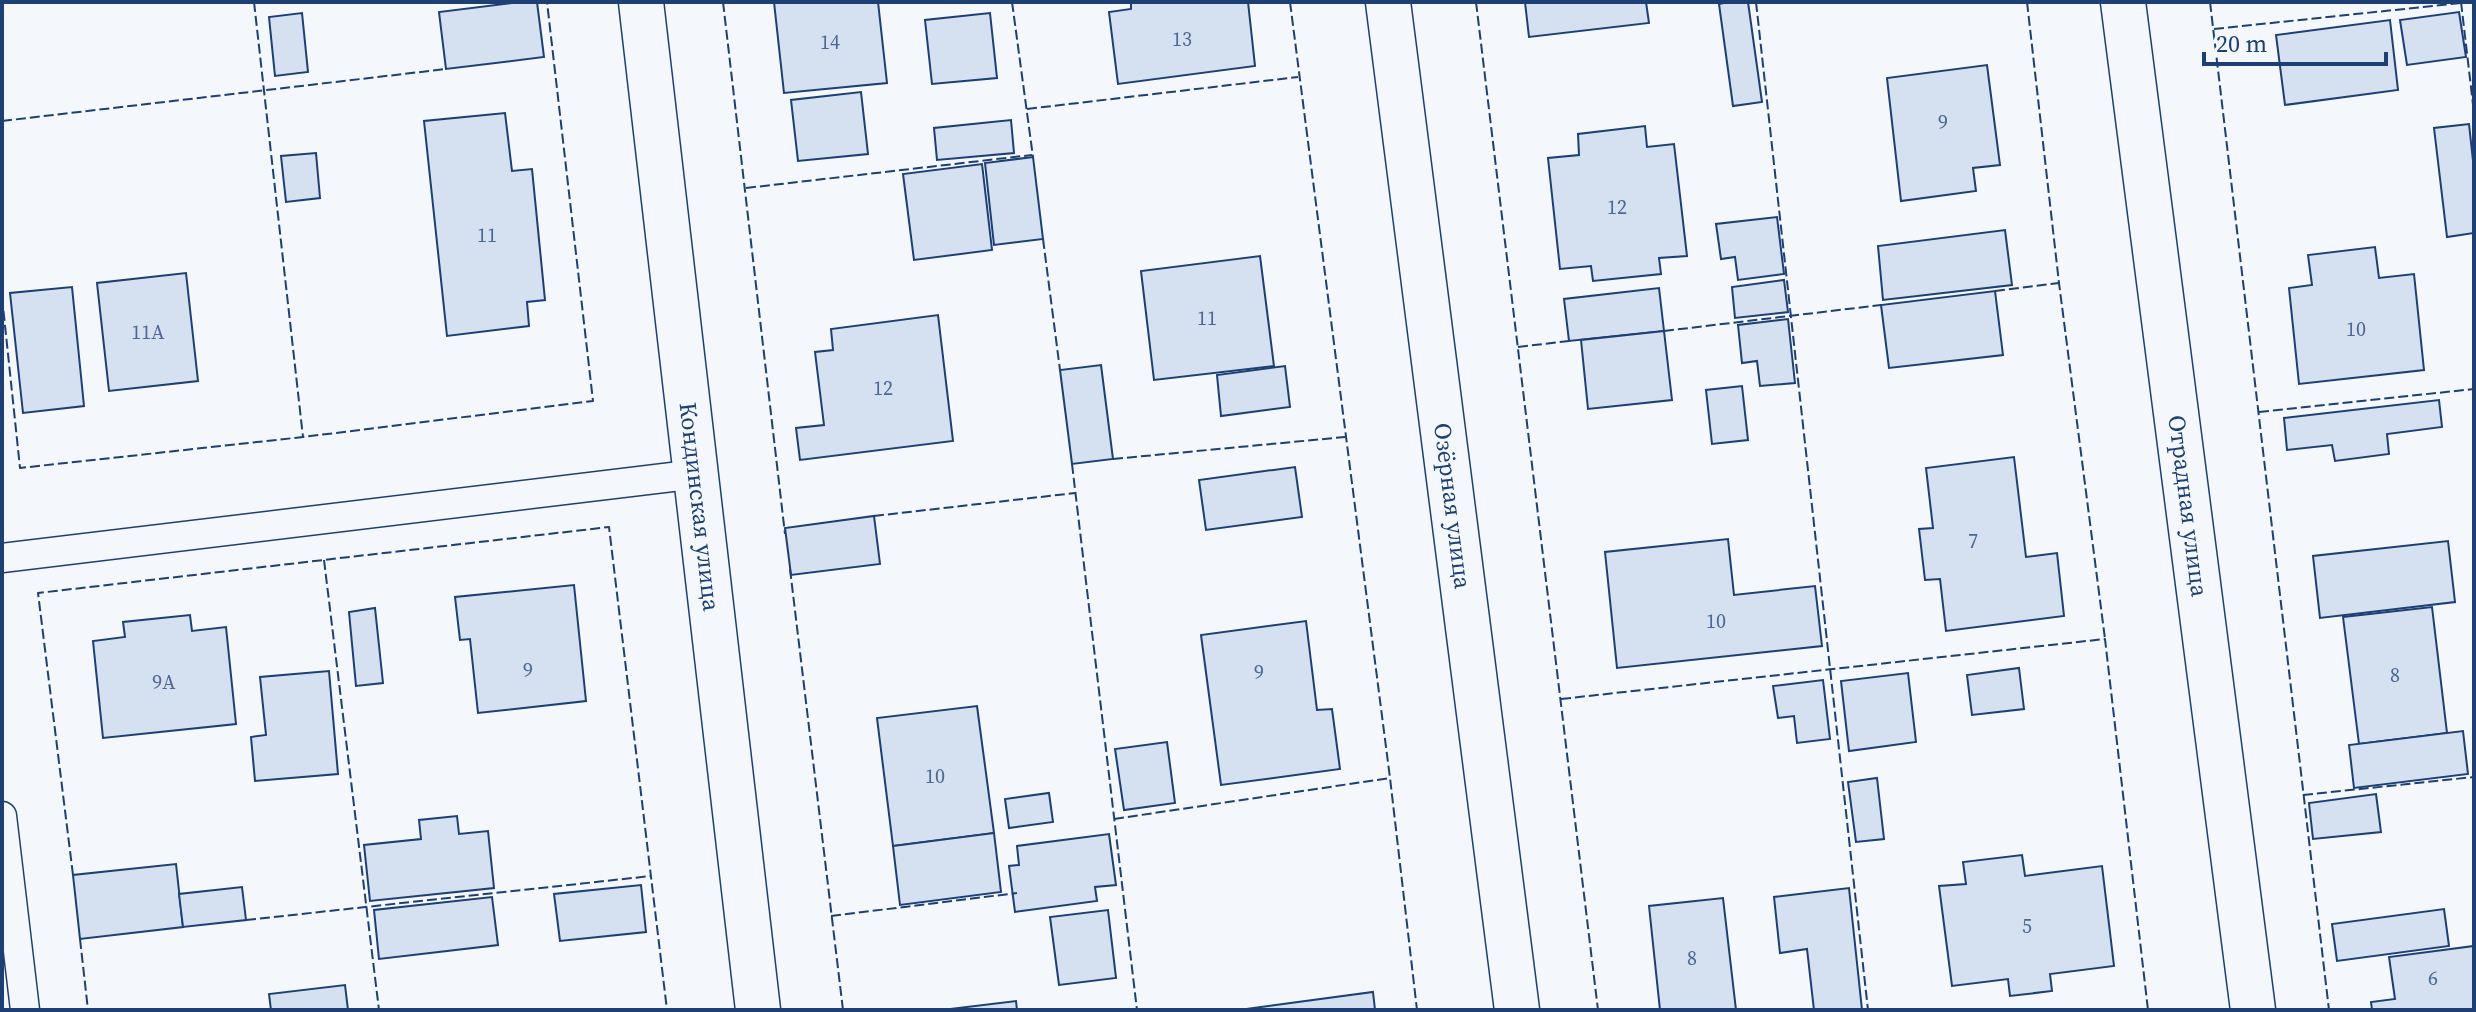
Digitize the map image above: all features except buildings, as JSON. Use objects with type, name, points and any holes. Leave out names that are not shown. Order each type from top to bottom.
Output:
[{"type":"street","name":"Кондинская улица","points":[[641,2],[758,1010]]},
{"type":"street","name":"Озёрная улица","points":[[1388,2],[1517,1010]]},
{"type":"street","name":"Отрадная улица","points":[[2123,2],[2253,1010]]},
{"type":"lane","points":[[2,558],[697,474]]},
{"type":"lane","points":[[2,816],[25,1010]]},
{"type":"fence","points":[[254,2],[303,437]]},
{"type":"fence","points":[[2,297],[20,468],[593,401],[547,2]]},
{"type":"fence","points":[[723,2],[785,534]]},
{"type":"fence","points":[[1012,2],[1033,157]]},
{"type":"fence","points":[[1290,2],[1417,1010]]},
{"type":"fence","points":[[1476,2],[1598,1010]]},
{"type":"fence","points":[[1756,2],[1868,1010]]},
{"type":"fence","points":[[2027,2],[2105,639]]},
{"type":"fence","points":[[2210,2],[2329,1010]]},
{"type":"fence","points":[[2461,2],[2474,113]]},
{"type":"fence","points":[[2214,29],[2461,3]]},
{"type":"fence","points":[[2,121],[446,69]]},
{"type":"fence","points":[[1027,109],[1298,77]]},
{"type":"fence","points":[[746,188],[1032,155]]},
{"type":"fence","points":[[1043,239],[1060,370]]},
{"type":"fence","points":[[1995,291],[2059,283]]},
{"type":"fence","points":[[1664,331],[1881,305]]},
{"type":"fence","points":[[1518,347],[1569,341]]},
{"type":"fence","points":[[2259,412],[2474,389]]},
{"type":"fence","points":[[1113,459],[1345,437]]},
{"type":"fence","points":[[1072,464],[1137,1010]]},
{"type":"fence","points":[[874,516],[1075,493]]},
{"type":"fence","points":[[73,875],[38,593],[609,527],[667,1010]]},
{"type":"fence","points":[[324,560],[379,1010]]},
{"type":"fence","points":[[790,569],[843,1010]]},
{"type":"fence","points":[[1561,699],[2105,639],[2148,1010]]},
{"type":"fence","points":[[2303,795],[2474,777]]},
{"type":"fence","points":[[1114,819],[1390,778]]},
{"type":"fence","points":[[246,920],[651,876]]},
{"type":"fence","points":[[831,916],[1017,893]]},
{"type":"fence","points":[[80,939],[88,1010]]}]
